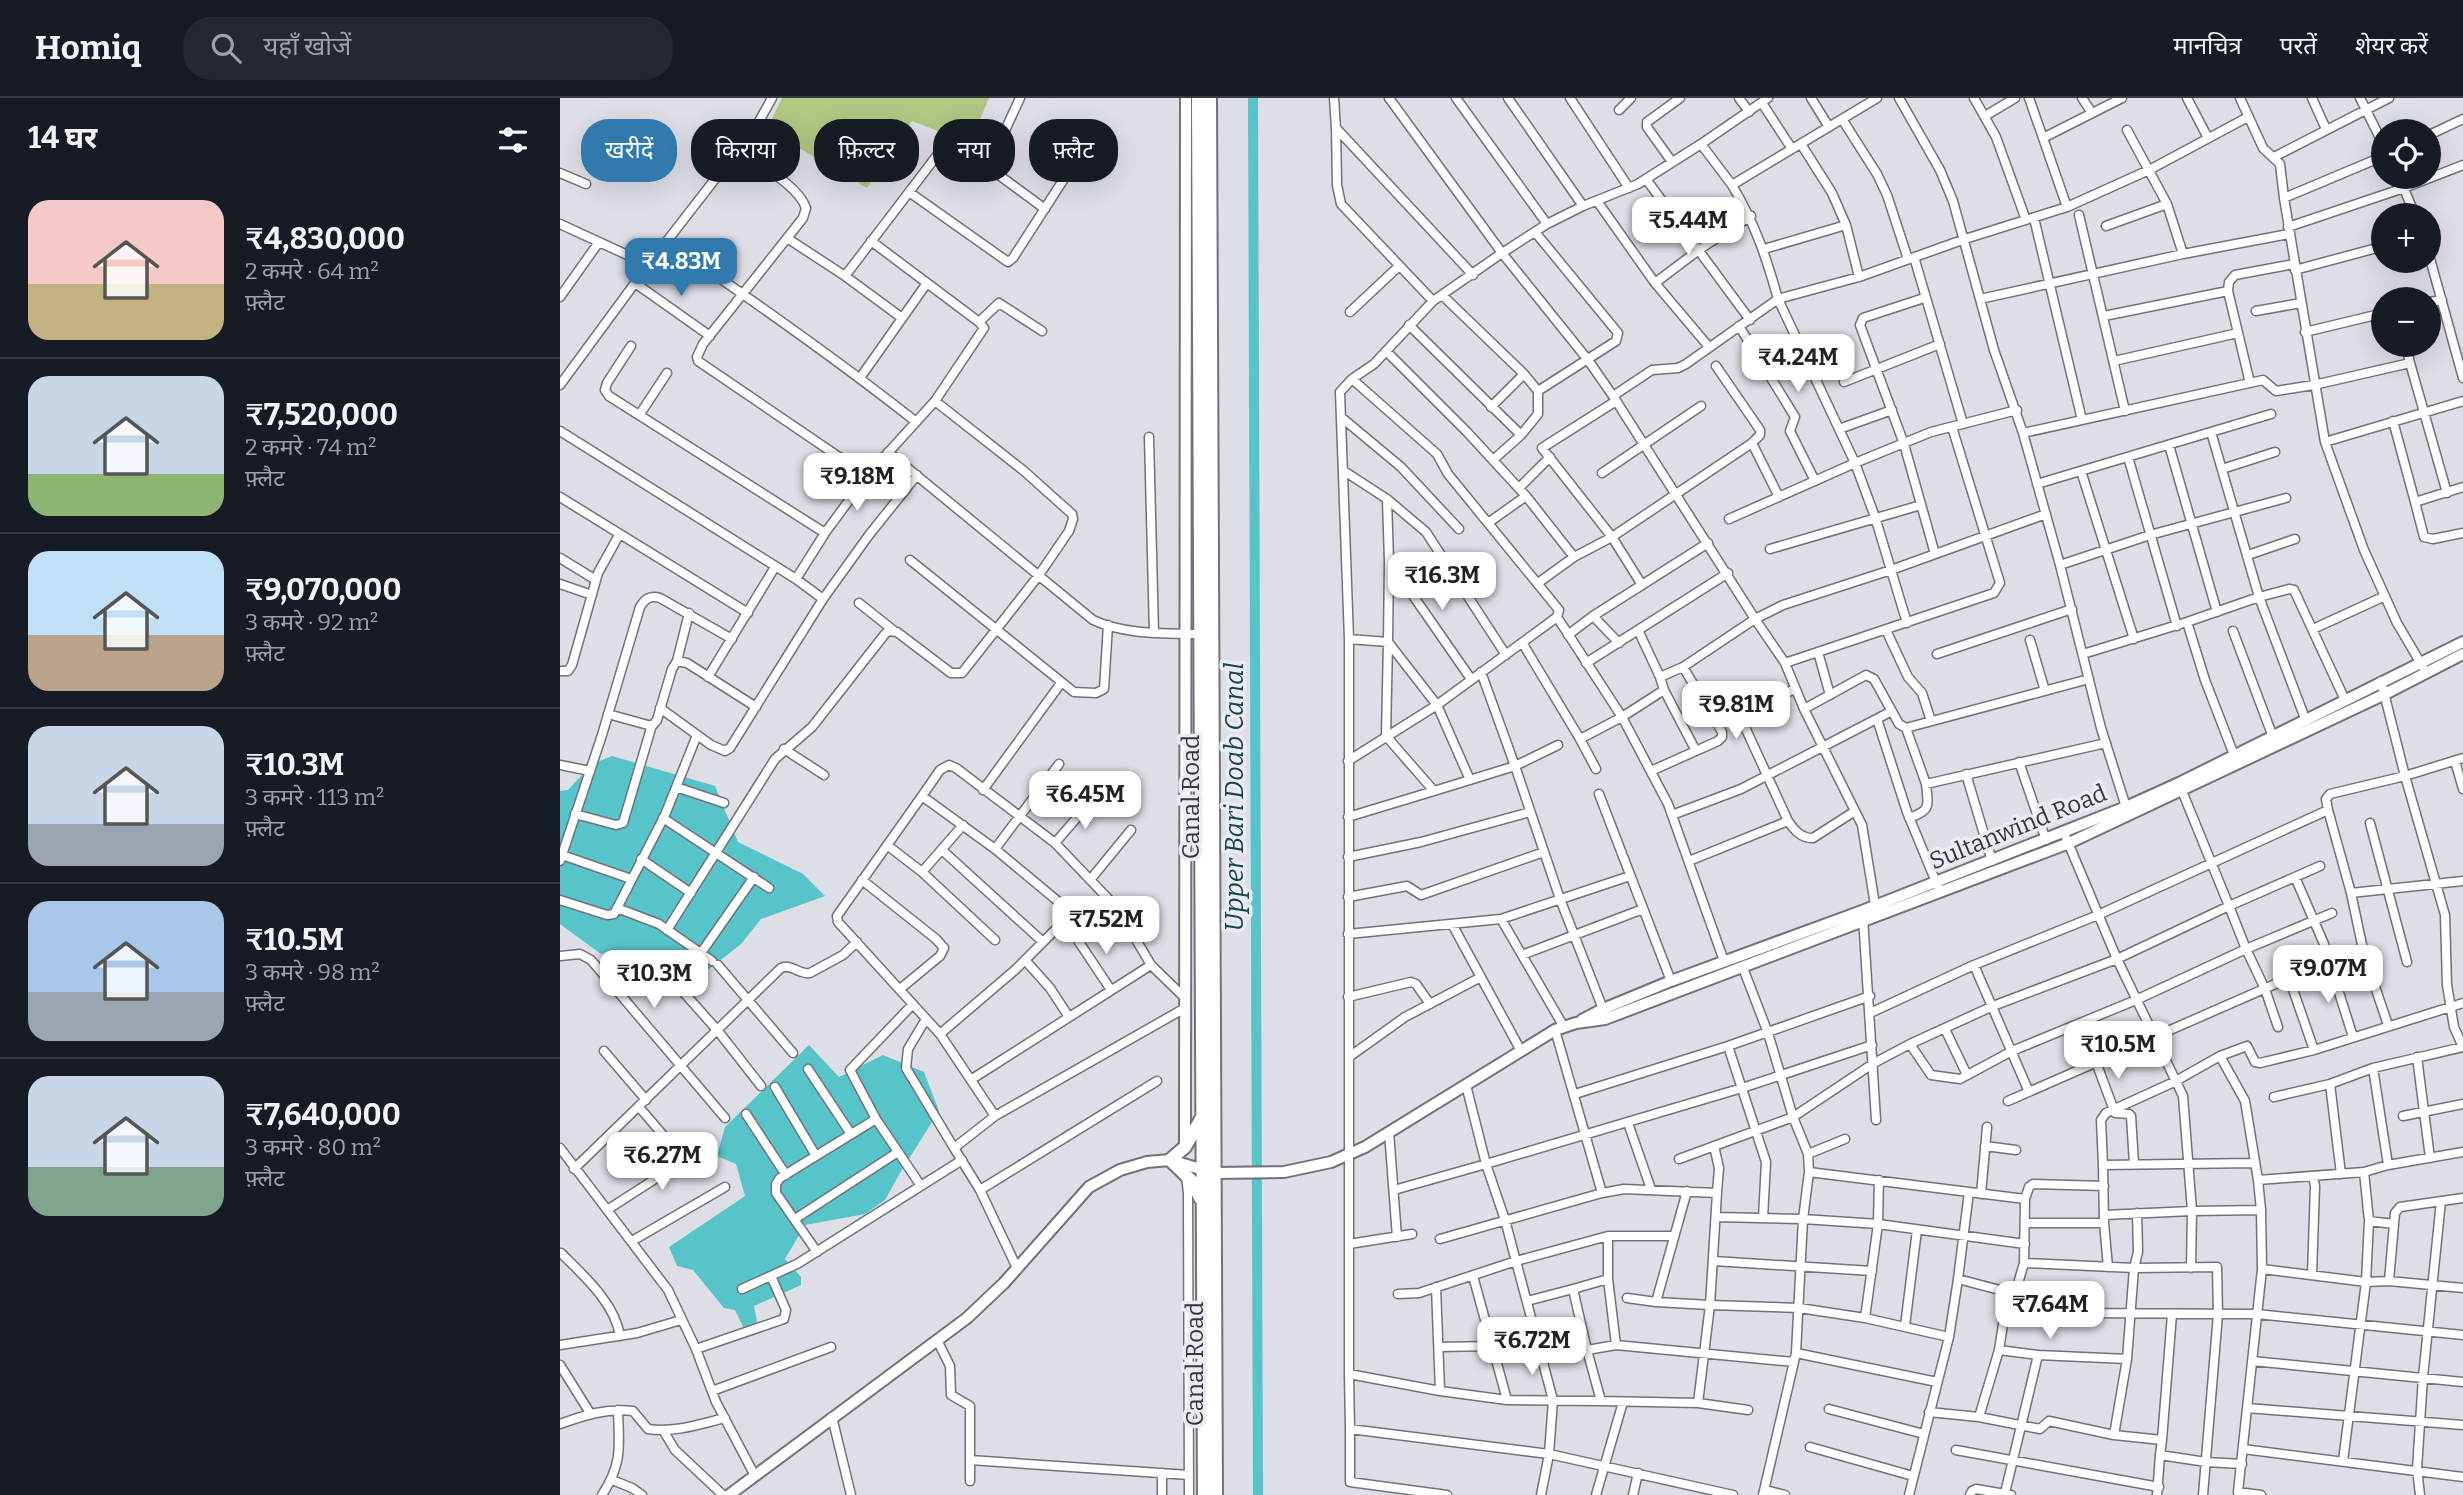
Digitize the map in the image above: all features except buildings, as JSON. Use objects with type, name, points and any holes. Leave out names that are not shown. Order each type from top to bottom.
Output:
[{"type":"main road","points":[[1185,1147],[1186,98]]},
{"type":"main road","name":"Canal Road","points":[[1198,98],[1202,1116],[1209,1170],[1203,1205],[1204,1495]]},
{"type":"main road","name":"Canal Road","points":[[1210,98],[1209,1170],[1216,1495]]},
{"type":"main road","name":"Sultanwind Road","points":[[1576,1024],[1603,1009],[1671,981],[1724,961],[1877,912],[1938,888],[1992,861],[2046,840],[2066,838],[2126,807],[2180,786],[2234,755],[2381,681],[2423,669],[2463,642]]},
{"type":"main road","points":[[1938,888],[2066,838],[2383,695],[2423,669],[2463,654]]},
{"type":"main road","points":[[729,1495],[968,1318],[1089,1187],[1120,1170],[1147,1162],[1170,1160],[1209,1170],[1284,1172],[1331,1162],[1389,1132],[1560,1029],[1605,1019],[1743,968],[1863,917]]},
{"type":"main road","points":[[1170,1160],[1185,1147],[1202,1116]]},
{"type":"main road","points":[[1170,1160],[1193,1182],[1203,1205]]},
{"type":"street","points":[[760,119],[772,98]]},
{"type":"street","points":[[1010,119],[1020,98]]},
{"type":"street","points":[[1334,98],[1337,185],[1341,204],[1433,301]]},
{"type":"street","points":[[1390,98],[1502,253],[1588,360],[1785,663],[1804,709],[1862,825],[1877,912]]},
{"type":"street","points":[[1456,98],[1547,224]]},
{"type":"street","points":[[1508,98],[1583,206]]},
{"type":"street","points":[[1570,98],[1629,188]]},
{"type":"street","points":[[1619,110],[1631,98]]},
{"type":"street","points":[[1672,162],[1647,127],[1647,122],[1680,98]]},
{"type":"street","points":[[1739,98],[1749,113]]},
{"type":"street","points":[[1811,98],[1829,127]]},
{"type":"street","points":[[1732,185],[1877,98]]},
{"type":"street","points":[[1899,98],[1940,170],[1965,240],[1994,350],[2017,410],[2106,743],[2126,807]]},
{"type":"street","points":[[1974,98],[2006,160],[2030,219],[2051,283],[2082,420]]},
{"type":"street","points":[[1985,116],[2015,98]]},
{"type":"street","points":[[2029,98],[2067,207]]},
{"type":"street","points":[[2082,98],[2092,113]]},
{"type":"street","points":[[2043,138],[2122,98]]},
{"type":"street","points":[[2187,98],[2208,138]]},
{"type":"street","points":[[2240,98],[2263,148],[2280,164],[2305,332],[2325,442],[2364,550],[2397,623],[2423,669]]},
{"type":"street","points":[[2312,98],[2326,130]]},
{"type":"street","points":[[2360,98],[2371,120]]},
{"type":"street","points":[[2274,157],[2389,98]]},
{"type":"street","points":[[1352,1495],[1349,1374],[1349,639],[1340,393],[1352,379],[1369,369],[1433,301],[1502,253],[1547,224],[1646,179],[1765,100],[1793,149]]},
{"type":"street","points":[[1642,585],[1612,537],[1542,447],[1652,370],[1678,368],[1686,364],[1779,299],[1859,277],[2067,207],[2149,170],[2248,117]]},
{"type":"street","points":[[1842,119],[1887,195],[1940,344],[1963,424]]},
{"type":"street","points":[[2441,129],[2463,119]]},
{"type":"street","points":[[1336,128],[1473,275]]},
{"type":"street","points":[[2127,130],[2166,204],[2183,254]]},
{"type":"street","points":[[1701,144],[1751,216],[1779,299],[1856,463],[1907,623]]},
{"type":"street","points":[[1801,144],[1832,193],[1846,225],[1859,277]]},
{"type":"street","points":[[845,276],[933,160]]},
{"type":"street","points":[[2284,198],[2371,161]]},
{"type":"street","points":[[2441,173],[2463,164]]},
{"type":"street","points":[[560,173],[586,184]]},
{"type":"street","points":[[1646,179],[1750,320]]},
{"type":"street","points":[[560,385],[713,182]]},
{"type":"street","points":[[782,182],[805,203],[805,213],[710,336],[697,357],[701,365],[867,476]]},
{"type":"street","points":[[1008,182],[1045,209]]},
{"type":"street","points":[[909,191],[1008,262],[1062,182]]},
{"type":"street","points":[[1980,299],[2289,230],[2401,189]]},
{"type":"street","points":[[1597,201],[1655,284],[1709,347]]},
{"type":"street","points":[[2106,226],[2166,204]]},
{"type":"street","points":[[2079,215],[2125,411]]},
{"type":"street","points":[[1655,284],[1700,249],[1751,216]]},
{"type":"street","points":[[560,224],[649,265]]},
{"type":"street","points":[[1763,249],[1846,225]]},
{"type":"street","points":[[1535,232],[1618,333],[1616,341],[1538,391]]},
{"type":"street","points":[[787,238],[902,318]]},
{"type":"street","points":[[796,579],[825,533],[867,476],[935,401],[984,328],[871,241]]},
{"type":"street","points":[[560,297],[599,242]]},
{"type":"street","points":[[667,242],[744,294],[915,421]]},
{"type":"street","points":[[2250,383],[2228,291],[2229,282],[2235,275],[2295,267],[2371,249]]},
{"type":"street","points":[[1350,312],[1398,267]]},
{"type":"street","points":[[2434,273],[2459,346],[2463,378]]},
{"type":"street","points":[[635,283],[710,336]]},
{"type":"street","points":[[860,378],[927,283]]},
{"type":"street","points":[[2104,316],[2228,291]]},
{"type":"street","points":[[1442,295],[1524,374],[1538,391],[1538,414],[1521,435],[1493,460]]},
{"type":"street","points":[[1924,298],[1860,321],[1904,444],[1935,554]]},
{"type":"street","points":[[979,322],[999,303],[1042,331]]},
{"type":"street","points":[[2256,311],[2301,303]]},
{"type":"street","points":[[2305,332],[2371,316]]},
{"type":"street","points":[[1409,325],[1521,435]]},
{"type":"street","points":[[1739,326],[1795,417],[1790,432],[1815,481]]},
{"type":"street","points":[[2114,361],[2238,333]]},
{"type":"street","points":[[1844,382],[1940,344]]},
{"type":"street","points":[[631,346],[610,377],[605,390],[609,396],[825,533]]},
{"type":"street","points":[[1386,351],[1519,488],[1574,557]]},
{"type":"street","points":[[2409,357],[2447,493]]},
{"type":"street","points":[[2023,433],[2250,383],[2266,381],[2276,391],[2410,363]]},
{"type":"street","points":[[1538,583],[1574,557],[1612,537],[1760,435],[1760,430],[1716,366]]},
{"type":"street","points":[[639,414],[667,373]]},
{"type":"street","points":[[1491,407],[1524,374]]},
{"type":"street","points":[[1348,761],[1437,705],[1523,644],[1557,617],[1559,610],[1448,474],[1437,454],[1352,379]]},
{"type":"street","points":[[859,603],[956,674],[966,670],[1039,575],[1072,526],[1072,514],[1024,471],[935,401]]},
{"type":"street","points":[[2325,442],[2463,401]]},
{"type":"street","points":[[1602,473],[1701,406]]},
{"type":"street","points":[[1839,429],[1892,410]]},
{"type":"street","points":[[1729,519],[1931,432],[2017,410]]},
{"type":"street","points":[[2038,484],[2271,414]]},
{"type":"street","points":[[1341,417],[1401,467],[1459,528]]},
{"type":"street","points":[[2393,421],[2424,537],[2433,539],[2463,533]]},
{"type":"street","points":[[1785,663],[1994,593],[2000,583],[1952,427]]},
{"type":"street","points":[[560,432],[796,579],[823,599]]},
{"type":"street","points":[[2211,432],[2259,597],[2306,721]]},
{"type":"street","points":[[1149,438],[1154,633]]},
{"type":"street","points":[[1752,443],[1779,497]]},
{"type":"street","points":[[2169,445],[2217,612]]},
{"type":"street","points":[[888,452],[1093,620],[1154,633],[1199,634]]},
{"type":"street","points":[[2222,469],[2275,452]]},
{"type":"street","points":[[1519,488],[1550,457]]},
{"type":"street","points":[[2128,457],[2177,625]]},
{"type":"street","points":[[1344,471],[1387,499],[1426,532],[1506,655]]},
{"type":"street","points":[[2081,471],[2134,639]]},
{"type":"street","points":[[660,708],[720,749],[730,748],[823,599],[917,475]]},
{"type":"street","points":[[2415,502],[2463,488]]},
{"type":"street","points":[[560,496],[748,613]]},
{"type":"street","points":[[1488,523],[1526,496]]},
{"type":"street","points":[[2060,565],[2150,535],[2286,498]]},
{"type":"street","points":[[1387,499],[1389,561],[1386,736],[1434,791]]},
{"type":"street","points":[[1770,549],[1921,505]]},
{"type":"street","points":[[1660,677],[1683,667],[1755,619],[1783,605],[1891,570],[2046,514]]},
{"type":"street","points":[[560,671],[568,671],[572,665],[596,580],[619,535]]},
{"type":"street","points":[[2248,555],[2295,539]]},
{"type":"street","points":[[1568,635],[1593,616],[1709,543]]},
{"type":"street","points":[[560,558],[596,580]]},
{"type":"street","points":[[910,560],[1074,692],[1096,694],[1104,689],[1108,625]]},
{"type":"street","points":[[1389,561],[1471,679]]},
{"type":"street","points":[[708,677],[775,567]]},
{"type":"street","points":[[1587,663],[1728,573]]},
{"type":"street","points":[[560,584],[592,595]]},
{"type":"street","points":[[2083,654],[2289,589],[2294,590],[2314,629],[2345,700]]},
{"type":"street","points":[[631,879],[561,858],[640,607],[645,600],[655,596],[732,639]]},
{"type":"street","points":[[2314,629],[2385,596]]},
{"type":"street","points":[[1937,654],[2072,609]]},
{"type":"street","points":[[575,814],[616,825],[623,823],[652,726],[656,722],[672,669],[677,661],[689,613]]},
{"type":"street","points":[[1593,616],[1619,643]]},
{"type":"street","points":[[1557,617],[1622,718],[1651,771],[1672,815],[1724,961]]},
{"type":"street","points":[[2187,622],[2205,680],[2234,755]]},
{"type":"street","points":[[667,930],[775,759],[812,727],[877,644],[888,631],[893,630]]},
{"type":"street","points":[[1638,630],[1664,690],[1696,751]]},
{"type":"street","points":[[1886,630],[1908,677],[1922,693],[1931,722]]},
{"type":"street","points":[[2234,631],[2273,737]]},
{"type":"street","points":[[1349,639],[1388,642],[1437,705],[1470,780]]},
{"type":"street","points":[[2030,640],[2045,691]]},
{"type":"street","points":[[1523,644],[1596,769]]},
{"type":"street","points":[[1818,652],[1830,695]]},
{"type":"street","points":[[677,661],[687,663],[756,707]]},
{"type":"street","points":[[1651,771],[1720,740],[1722,732],[1683,667]]},
{"type":"street","points":[[1481,672],[1560,899],[1603,1009]]},
{"type":"street","points":[[1804,709],[1866,675],[1874,679],[1899,724],[1906,728],[1926,784],[1928,808],[1925,812],[1909,818]]},
{"type":"street","points":[[1906,728],[2089,679]]},
{"type":"street","points":[[2274,1097],[2330,1084],[2372,1068],[2463,1046],[2454,1027],[2451,1006],[2446,964],[2445,915],[2381,681]]},
{"type":"street","points":[[983,790],[1061,682]]},
{"type":"street","points":[[1717,724],[1795,689]]},
{"type":"street","points":[[1580,739],[1622,718],[1664,690]]},
{"type":"street","points":[[1672,815],[1741,789],[1892,711]]},
{"type":"street","points":[[608,714],[652,726]]},
{"type":"street","points":[[1739,714],[1788,821],[1800,835],[1813,838],[1855,811]]},
{"type":"street","points":[[1877,719],[1909,818],[1938,888]]},
{"type":"street","points":[[560,900],[610,916],[617,908],[663,817],[697,734]]},
{"type":"street","points":[[1926,784],[2106,743]]},
{"type":"street","points":[[1348,817],[1514,766],[1558,745]]},
{"type":"street","points":[[785,749],[824,775]]},
{"type":"street","points":[[2388,1025],[2364,954],[2326,799],[2330,794],[2405,776],[2459,759],[2463,789]]},
{"type":"street","points":[[2019,762],[2046,840]]},
{"type":"street","points":[[995,849],[1059,764]]},
{"type":"street","points":[[560,765],[590,771]]},
{"type":"street","points":[[954,1148],[995,1116],[1185,1003],[1151,965],[1118,909],[1055,843],[949,765],[940,770],[836,919],[940,1034],[995,1116]]},
{"type":"street","points":[[1966,775],[1992,861]]},
{"type":"street","points":[[2180,786],[2265,989],[2278,1027]]},
{"type":"street","points":[[676,787],[724,803]]},
{"type":"street","points":[[1599,794],[1671,981]]},
{"type":"street","points":[[922,796],[995,849],[1072,913],[1076,920],[1079,942],[1111,990]]},
{"type":"street","points":[[1055,843],[1093,799]]},
{"type":"street","points":[[1870,1013],[1974,965],[2098,915],[2328,810]]},
{"type":"street","points":[[1348,856],[1421,842],[1530,811]]},
{"type":"street","points":[[663,817],[769,888]]},
{"type":"street","points":[[1689,861],[1788,821]]},
{"type":"street","points":[[2370,824],[2407,962]]},
{"type":"street","points":[[922,872],[963,825]]},
{"type":"street","points":[[1090,880],[1131,830]]},
{"type":"street","points":[[2066,838],[2117,959],[2183,1096],[2190,1166],[2191,1268]]},
{"type":"street","points":[[887,845],[922,872],[995,940]]},
{"type":"street","points":[[942,850],[1044,942]]},
{"type":"street","points":[[1348,897],[1407,886],[1421,895],[1544,852]]},
{"type":"street","points":[[641,859],[691,893]]},
{"type":"street","points":[[1679,1159],[1793,1116],[1874,1063],[1993,1006],[2117,959],[2320,866]]},
{"type":"street","points":[[1348,934],[1501,919],[1630,876]]},
{"type":"street","points":[[701,953],[754,877]]},
{"type":"street","points":[[2295,877],[2324,944]]},
{"type":"street","points":[[862,880],[944,948],[940,956],[900,989]]},
{"type":"street","points":[[2351,893],[2463,881]]},
{"type":"street","points":[[617,908],[653,921],[715,963],[793,1053]]},
{"type":"street","points":[[1522,955],[1643,909]]},
{"type":"street","points":[[940,1034],[1025,960],[1072,913]]},
{"type":"street","points":[[1910,1044],[1931,1075],[1960,1079],[2012,1051],[2136,1000],[2246,948],[2332,913]]},
{"type":"street","points":[[1863,917],[1876,1120]]},
{"type":"street","points":[[1501,919],[1560,1029],[1602,1192]]},
{"type":"street","points":[[1452,924],[1521,1051]]},
{"type":"street","points":[[575,1169],[784,966],[805,974],[810,973],[843,955],[857,943]]},
{"type":"street","points":[[560,956],[580,954],[590,960],[725,1118]]},
{"type":"street","points":[[2008,1101],[2288,978],[2364,954]]},
{"type":"street","points":[[1025,960],[1050,988],[1069,1017]]},
{"type":"street","points":[[2330,964],[2353,1037]]},
{"type":"street","points":[[972,1079],[1151,965]]},
{"type":"street","points":[[1974,965],[2029,1092]]},
{"type":"street","points":[[1743,968],[1768,1033],[1793,1116],[1808,1154],[1809,1172],[1795,1357],[1764,1493],[1785,1495]]},
{"type":"street","points":[[669,976],[718,1031],[761,1086]]},
{"type":"street","points":[[1349,1057],[1405,1017],[1481,977]]},
{"type":"street","points":[[2288,978],[2314,1050]]},
{"type":"street","points":[[1348,998],[1411,982],[1416,984],[1430,1004]]},
{"type":"street","points":[[1575,1094],[1768,1033],[1870,996]]},
{"type":"street","points":[[2108,1267],[2101,1120],[2106,1113],[2174,1082],[2220,1056],[2247,1046],[2255,1062],[2260,1063],[2314,1050],[2463,1003]]},
{"type":"street","points":[[913,1004],[850,1070],[876,1119],[920,1186]]},
{"type":"street","points":[[926,1019],[908,1049],[905,1057],[906,1068],[980,1190],[1017,1268]]},
{"type":"street","points":[[1945,1028],[1967,1075]]},
{"type":"street","points":[[1394,1190],[1742,1088],[1871,1045]]},
{"type":"street","points":[[1728,1046],[1766,1162],[1763,1218]]},
{"type":"street","points":[[604,1051],[663,1135],[653,1150],[637,1159]]},
{"type":"street","points":[[2220,1056],[2245,1101],[2261,1210],[2262,1269],[2238,1493],[2261,1495]]},
{"type":"street","points":[[2417,1057],[2430,1158]]},
{"type":"street","points":[[2096,1062],[2113,1109],[2118,1115],[2131,1116],[2134,1164]]},
{"type":"street","points":[[2372,1068],[2388,1165]]},
{"type":"street","points":[[808,1069],[851,1134]]},
{"type":"street","points":[[980,1190],[1157,1081]]},
{"type":"street","points":[[2330,1084],[2341,1174]]},
{"type":"street","points":[[1466,1085],[1553,1399],[1549,1454],[1541,1495]]},
{"type":"street","points":[[775,1087],[816,1156]]},
{"type":"street","points":[[2403,1116],[2463,1104]]},
{"type":"street","points":[[746,1114],[786,1175]]},
{"type":"street","points":[[817,1252],[776,1193],[776,1184],[876,1119]]},
{"type":"street","points":[[1628,1122],[1651,1189]]},
{"type":"street","points":[[1981,1194],[1987,1127]]},
{"type":"street","points":[[1389,1132],[1397,1237]]},
{"type":"street","points":[[1808,1154],[1845,1139]]},
{"type":"street","points":[[1698,1403],[1706,1353],[1717,1217],[1719,1168],[1714,1146]]},
{"type":"street","points":[[1985,1146],[2016,1150]]},
{"type":"street","points":[[560,1148],[668,1290],[696,1349],[724,1419],[755,1476]]},
{"type":"street","points":[[607,1210],[700,1150]]},
{"type":"street","points":[[795,1219],[898,1152]]},
{"type":"street","points":[[2258,1181],[2364,1172],[2388,1165],[2463,1152]]},
{"type":"street","points":[[742,1289],[797,1264],[962,1160]]},
{"type":"street","points":[[2103,1165],[2190,1166],[2255,1163]]},
{"type":"street","points":[[1809,1172],[2025,1199]]},
{"type":"street","points":[[2343,1461],[2366,1282],[2369,1221],[2364,1172]]},
{"type":"street","points":[[1185,1175],[1188,1206],[1189,1495]]},
{"type":"street","points":[[2312,1275],[2315,1186],[2313,1176]]},
{"type":"street","points":[[1865,1318],[1878,1224],[1879,1180]]},
{"type":"street","points":[[1979,1418],[1999,1350],[2011,1293],[2024,1263],[2025,1199],[2029,1187],[2033,1184],[2104,1185]]},
{"type":"street","points":[[632,1241],[725,1187]]},
{"type":"street","points":[[1440,1239],[1602,1192],[1651,1189],[1717,1193]]},
{"type":"street","points":[[1656,1302],[1687,1191]]},
{"type":"street","points":[[1909,1495],[1949,1337],[1969,1192]]},
{"type":"street","points":[[2389,1281],[2395,1213],[2400,1207],[2463,1198]]},
{"type":"street","points":[[2420,1495],[2417,1469],[2423,1377],[2441,1201]]},
{"type":"street","points":[[2025,1223],[2104,1219],[2137,1213],[2261,1210]]},
{"type":"street","points":[[2114,1435],[2127,1359],[2134,1268],[2138,1252],[2137,1213]]},
{"type":"street","points":[[1717,1217],[1878,1224],[2025,1244]]},
{"type":"street","points":[[2369,1221],[2394,1224]]},
{"type":"street","points":[[1905,1326],[1917,1230]]},
{"type":"street","points":[[1349,1244],[1412,1234]]},
{"type":"street","points":[[1398,1294],[1414,1294],[1516,1261],[1608,1236],[1674,1236]]},
{"type":"street","points":[[1608,1236],[1608,1279],[1616,1345]]},
{"type":"street","points":[[561,1253],[586,1277],[601,1298],[617,1321],[620,1336]]},
{"type":"street","points":[[1714,1261],[1872,1271]]},
{"type":"street","points":[[2024,1263],[2134,1268],[2217,1267],[2218,1314],[2203,1495]]},
{"type":"street","points":[[2262,1269],[2366,1282],[2389,1281],[2463,1288]]},
{"type":"street","points":[[696,1349],[784,1319],[786,1310],[771,1276]]},
{"type":"street","points":[[1473,1276],[1507,1400]]},
{"type":"street","points":[[1527,1301],[1608,1279]]},
{"type":"street","points":[[1958,1279],[2087,1313],[2257,1314],[2463,1335]]},
{"type":"street","points":[[1436,1287],[1440,1391]]},
{"type":"street","points":[[1573,1290],[1601,1401]]},
{"type":"street","points":[[1627,1298],[1656,1302],[1799,1308],[1865,1318],[1949,1337]]},
{"type":"street","points":[[1956,1450],[2014,1459],[2158,1491],[2172,1314]]},
{"type":"street","points":[[560,1345],[637,1333],[681,1320]]},
{"type":"street","points":[[937,1340],[950,1366],[951,1395],[970,1406],[970,1481]]},
{"type":"street","points":[[1587,1349],[1616,1345],[1795,1357],[1937,1382]]},
{"type":"street","points":[[1439,1347],[1493,1346]]},
{"type":"street","points":[[712,1391],[831,1347]]},
{"type":"street","points":[[1999,1350],[2038,1355],[2127,1359]]},
{"type":"street","points":[[1970,1495],[1976,1489],[2008,1494],[2038,1355]]},
{"type":"street","points":[[2252,1361],[2354,1369],[2463,1382]]},
{"type":"street","points":[[560,1365],[590,1413]]},
{"type":"street","points":[[1349,1374],[1507,1400],[1698,1403],[1748,1410]]},
{"type":"street","points":[[1596,1495],[1623,1402]]},
{"type":"street","points":[[2247,1408],[2463,1424]]},
{"type":"street","points":[[1829,1409],[1924,1434]]},
{"type":"street","points":[[560,1424],[590,1413],[618,1410],[633,1411],[648,1429],[674,1430],[724,1419]]},
{"type":"street","points":[[602,1495],[612,1480],[619,1461],[618,1410]]},
{"type":"street","points":[[1929,1412],[2023,1424],[2040,1429],[2049,1421],[2114,1435],[2162,1440]]},
{"type":"street","points":[[832,1417],[851,1495]]},
{"type":"street","points":[[1350,1429],[1549,1454],[1732,1495]]},
{"type":"street","points":[[663,1430],[675,1450],[723,1495]]},
{"type":"street","points":[[1810,1447],[1913,1476]]},
{"type":"street","points":[[2243,1449],[2417,1469],[2463,1477]]},
{"type":"street","points":[[2160,1454],[2206,1462],[2242,1464]]},
{"type":"street","points":[[970,1460],[1189,1475]]},
{"type":"street","points":[[1162,1473],[1162,1495]]},
{"type":"street","points":[[1633,1495],[1638,1473]]},
{"type":"street","points":[[612,1480],[642,1495]]},
{"type":"street","points":[[1350,1482],[1447,1495]]},
{"type":"green space","points":[[782,98],[989,98],[980,119],[933,119],[933,129],[919,124],[919,119],[814,119],[814,157],[800,148],[800,119],[772,119]]},
{"type":"green space","points":[[857,182],[871,182],[867,188]]},
{"type":"water","points":[[612,756],[715,786],[738,842],[803,874],[825,896],[761,919],[741,944],[708,970],[678,965],[644,977],[623,952],[601,954],[560,924],[560,791],[568,790],[592,764]]},
{"type":"water","points":[[809,1045],[839,1077],[883,1055],[924,1072],[939,1111],[885,1200],[865,1214],[805,1225],[785,1259],[801,1277],[801,1285],[754,1306],[757,1322],[744,1329],[735,1310],[724,1308],[693,1270],[677,1266],[669,1247],[745,1196],[736,1164],[717,1156],[725,1127]]},
{"type":"waterway","name":"Upper Bari Doab Canal","points":[[1253,98],[1258,1495]]}]
